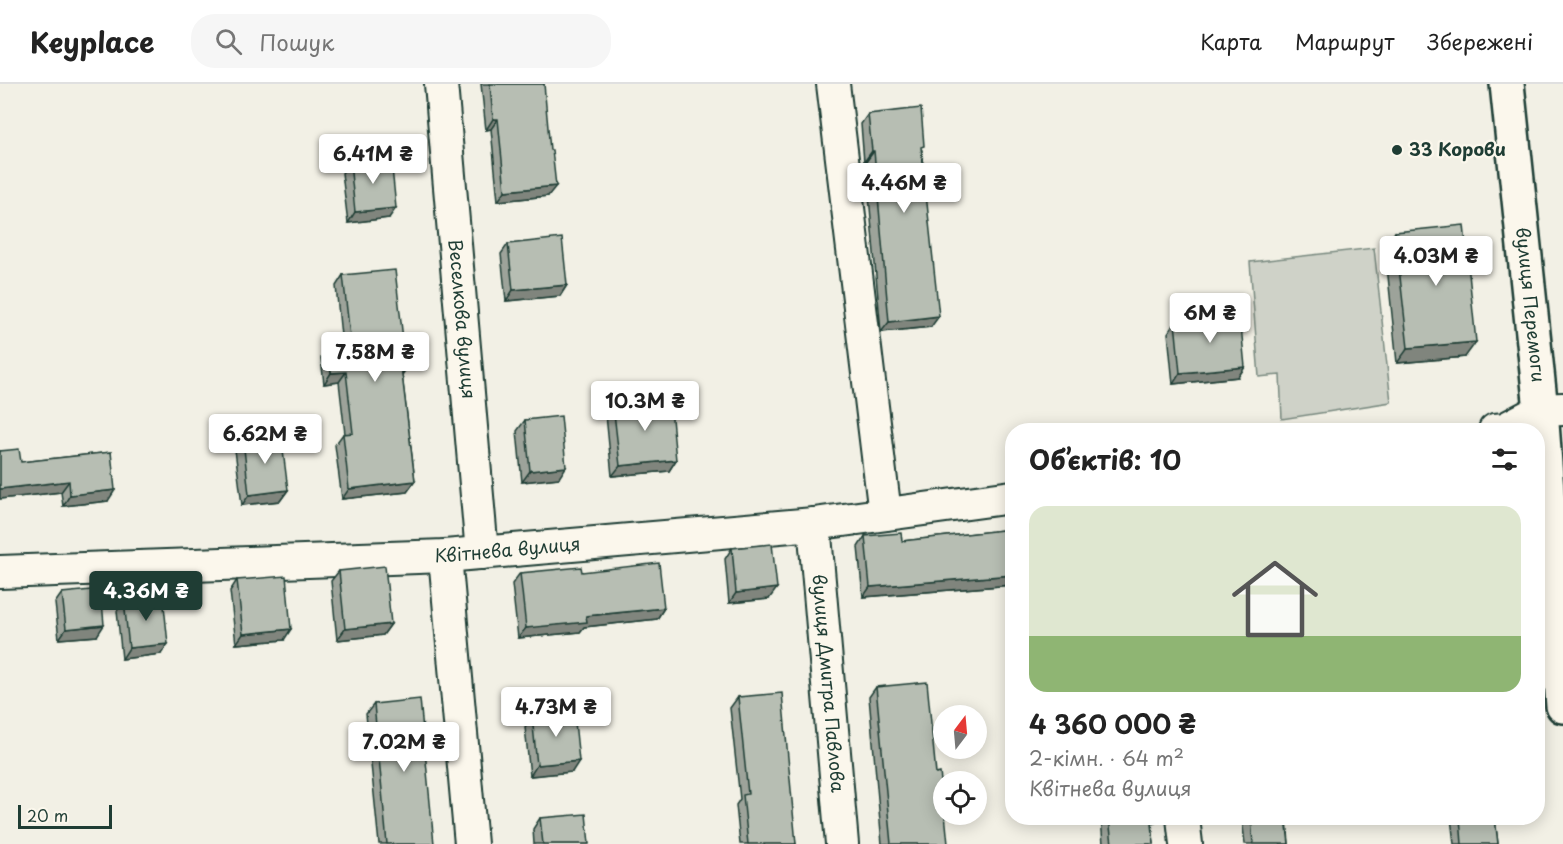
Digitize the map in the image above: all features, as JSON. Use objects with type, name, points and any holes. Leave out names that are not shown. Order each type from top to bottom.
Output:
[{"type":"main road","name":"вулиця Перемоги","points":[[1508,84],[1552,410],[1563,706]]},
{"type":"street","name":"Веселкова вулиця","points":[[441,84],[482,553]]},
{"type":"street","points":[[833,84],[885,514]]},
{"type":"street","points":[[1520,423],[1552,410]]},
{"type":"street","name":"Квітнева вулиця","points":[[0,572],[445,556],[814,524],[1005,498]]},
{"type":"street","name":"вулиця Дмитра Павлова","points":[[814,524],[842,844]]},
{"type":"street","points":[[445,556],[471,844]]},
{"type":"street","points":[[1184,825],[1186,844]]},
{"type":"shaded area","points":[[1374,248],[1391,402],[1282,419],[1280,375],[1259,377],[1250,262]]},
{"type":"building","points":[[490,84],[544,84],[556,186],[505,191],[498,119],[493,119]]},
{"type":"building","points":[[921,108],[924,146],[921,147],[939,316],[889,322],[874,151],[872,151],[868,114]]},
{"type":"building","points":[[391,158],[396,208],[355,212],[350,163]]},
{"type":"building","points":[[1464,225],[1476,342],[1408,348],[1395,232]]},
{"type":"building","points":[[562,238],[567,285],[513,290],[508,244]]},
{"type":"building","points":[[395,270],[403,339],[407,338],[409,365],[401,366],[415,481],[349,489],[343,434],[353,433],[346,372],[331,373],[328,347],[351,345],[343,275]]},
{"type":"building","points":[[1240,316],[1245,367],[1180,373],[1175,322]]},
{"type":"building","points":[[670,398],[676,460],[620,466],[613,404]]},
{"type":"building","points":[[561,416],[566,467],[530,471],[525,420]]},
{"type":"building","points":[[281,435],[288,490],[249,495],[243,439]]},
{"type":"building","points":[[19,449],[21,462],[111,452],[115,490],[70,495],[69,481],[0,489],[0,451]]},
{"type":"building","points":[[1005,530],[1005,576],[870,587],[865,536],[901,533],[902,541]]},
{"type":"building","points":[[772,544],[777,588],[736,593],[732,548]]},
{"type":"building","points":[[659,563],[664,608],[586,616],[587,622],[526,628],[520,573],[581,567],[582,572]]},
{"type":"building","points":[[385,566],[391,624],[345,629],[339,571]]},
{"type":"building","points":[[286,576],[291,629],[243,634],[237,580]]},
{"type":"building","points":[[101,589],[104,625],[66,629],[62,593]]},
{"type":"building","points":[[163,596],[168,644],[129,648],[124,600]]},
{"type":"building","points":[[927,682],[936,771],[933,771],[933,825],[946,825],[948,844],[891,844],[876,687]]},
{"type":"building","points":[[782,693],[796,844],[748,844],[743,795],[748,794],[738,697]]},
{"type":"building","points":[[420,699],[434,844],[387,844],[374,704]]},
{"type":"building","points":[[574,712],[579,761],[537,765],[532,716]]},
{"type":"building","points":[[586,814],[589,844],[543,844],[540,818]]},
{"type":"building","points":[[1110,825],[1152,825],[1154,844],[1112,844]]},
{"type":"building","points":[[1252,825],[1287,825],[1289,844],[1253,844]]},
{"type":"building","points":[[1461,825],[1496,825],[1498,844],[1462,844]]},
{"type":"place","name":"33 Корови","points":[[1397,150]]}]
